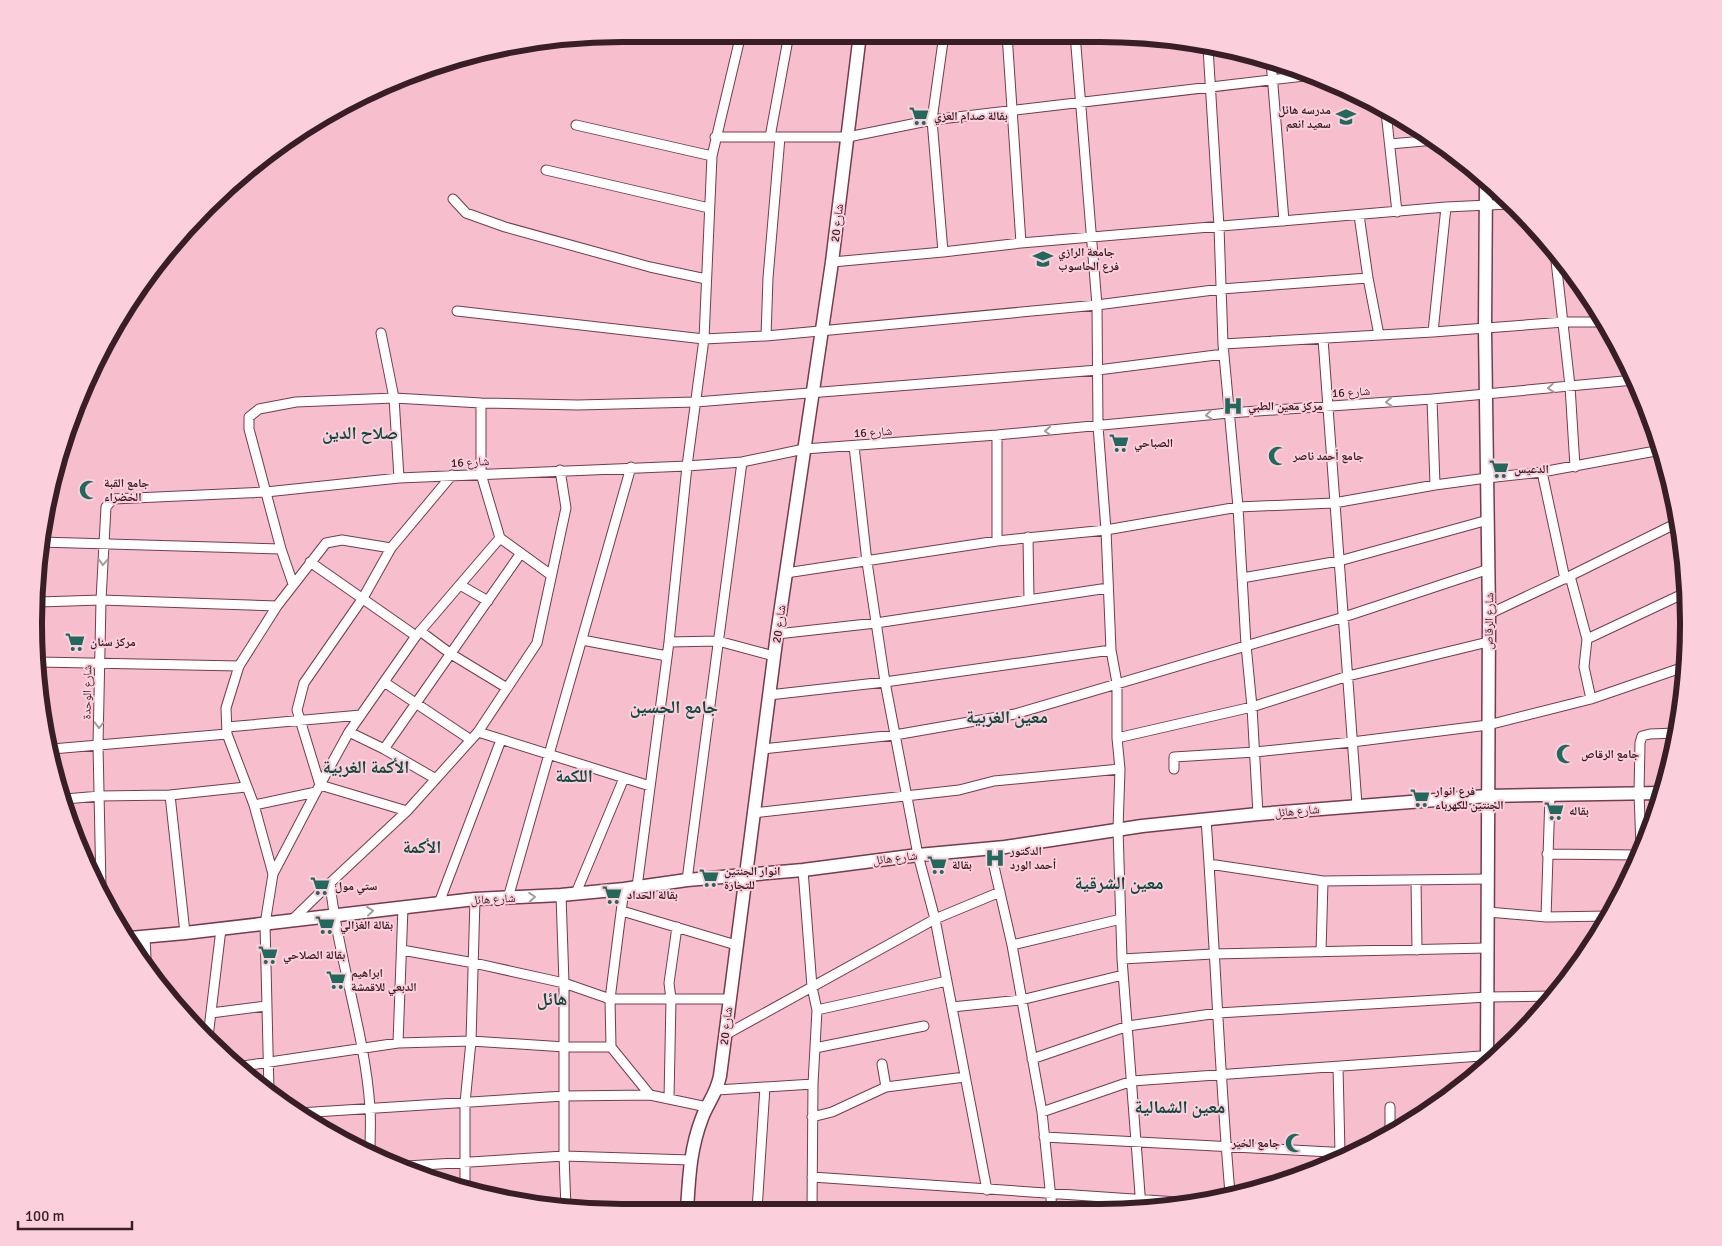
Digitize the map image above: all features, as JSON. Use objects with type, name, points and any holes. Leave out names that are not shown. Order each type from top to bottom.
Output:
[{"type":"street","points":[[650,1095],[611,1047],[610,999],[622,911],[631,888],[650,786],[669,642],[687,466],[704,339],[712,156],[739,42]]},
{"type":"street","points":[[770,138],[788,42]]},
{"type":"street","name":"شارع 20","points":[[687,1204],[693,1144],[707,1107],[717,1090],[777,634],[832,262],[859,42]]},
{"type":"street","points":[[943,42],[932,120],[943,252]]},
{"type":"street","points":[[1007,42],[1021,243]]},
{"type":"street","points":[[1076,42],[1097,304],[1098,426],[1106,530],[1111,650],[1117,683],[1117,738],[1120,769],[1118,829],[1122,959],[1140,1202]]},
{"type":"street","points":[[1209,53],[1219,227],[1223,349],[1238,507],[1258,814]]},
{"type":"street","points":[[1271,69],[1284,221]]},
{"type":"street","points":[[715,138],[848,137],[932,120],[1296,77]]},
{"type":"street","points":[[1387,119],[1397,212]]},
{"type":"street","points":[[576,125],[712,156]]},
{"type":"street","points":[[766,336],[768,278],[780,137]]},
{"type":"street","points":[[1390,144],[1423,141]]},
{"type":"street","points":[[546,170],[709,208]]},
{"type":"street","name":"شارع الرقاص","points":[[1486,191],[1489,569],[1487,997],[1490,1052]]},
{"type":"street","points":[[453,199],[466,213],[505,227],[650,267],[706,279]]},
{"type":"street","points":[[832,262],[1021,243],[1446,207],[1500,204]]},
{"type":"street","points":[[1432,332],[1446,207]]},
{"type":"street","points":[[1359,215],[1379,335]]},
{"type":"street","points":[[1558,268],[1570,386],[1575,467]]},
{"type":"street","points":[[457,311],[704,339],[766,336],[822,329],[1097,304],[1221,289],[1368,278]]},
{"type":"street","points":[[293,584],[281,549],[249,428],[249,417],[259,409],[296,402],[394,398],[481,403],[696,402],[1098,370],[1223,349],[1323,339],[1564,322],[1595,322]]},
{"type":"street","points":[[381,333],[394,398],[398,478]]},
{"type":"street","points":[[1323,339],[1357,805]]},
{"type":"street","name":"شارع 16","points":[[113,499],[266,492],[398,478],[742,462],[804,449],[997,435],[1229,413],[1432,399],[1626,381]]},
{"type":"street","points":[[1432,399],[1435,485]]},
{"type":"street","points":[[481,403],[482,474],[500,538],[551,575]]},
{"type":"street","points":[[997,435],[997,541]]},
{"type":"street","points":[[854,446],[867,562],[885,682],[918,854],[935,919],[986,1190]]},
{"type":"street","points":[[786,573],[997,541],[1106,530],[1238,507],[1334,503],[1435,485],[1575,467],[1654,451]]},
{"type":"street","points":[[687,880],[742,462]]},
{"type":"street","points":[[508,898],[631,467]]},
{"type":"street","points":[[291,921],[407,811],[475,736],[537,643],[566,508],[560,470]]},
{"type":"street","points":[[1542,472],[1568,578],[1587,639],[1584,668],[1591,699]]},
{"type":"street","points":[[318,788],[297,710],[304,683],[363,598],[391,548],[452,475]]},
{"type":"street","name":"شارع الوحدة","points":[[101,877],[98,745],[101,600],[106,507],[113,499]]},
{"type":"street","points":[[1242,578],[1339,561],[1488,520]]},
{"type":"street","points":[[1489,614],[1568,578],[1671,526]]},
{"type":"street","points":[[268,1083],[265,924],[273,874],[349,732],[418,634],[500,538]]},
{"type":"street","points":[[1028,538],[1029,600]]},
{"type":"street","points":[[273,874],[254,806],[227,731],[226,708],[239,666],[277,606],[326,544],[342,540],[391,548]]},
{"type":"street","points":[[48,542],[281,549]]},
{"type":"street","points":[[384,750],[521,554]]},
{"type":"street","points":[[310,562],[418,634],[507,688]]},
{"type":"street","points":[[762,749],[895,735],[1014,714],[1344,617],[1489,569]]},
{"type":"street","points":[[460,585],[488,601]]},
{"type":"street","points":[[777,634],[876,623],[1108,588]]},
{"type":"street","points":[[1587,639],[1679,596]]},
{"type":"street","points":[[43,602],[101,600],[277,606]]},
{"type":"street","points":[[582,640],[667,656]]},
{"type":"street","points":[[669,642],[718,641],[774,656]]},
{"type":"street","points":[[1117,738],[1252,707],[1348,676],[1488,642]]},
{"type":"street","points":[[769,695],[885,682],[1111,650]]},
{"type":"street","points":[[44,662],[239,666]]},
{"type":"street","points":[[1174,769],[1174,757],[1254,752],[1488,725],[1591,699],[1677,669]]},
{"type":"street","points":[[384,682],[416,704],[475,736],[501,740],[650,786]]},
{"type":"street","points":[[57,749],[227,731],[300,720],[362,715]]},
{"type":"street","points":[[349,732],[436,779]]},
{"type":"street","points":[[1640,831],[1640,743],[1642,736],[1669,733]]},
{"type":"street","points":[[439,903],[501,740]]},
{"type":"street","points":[[753,813],[959,790],[994,781],[1120,769]]},
{"type":"street","points":[[576,894],[624,778]]},
{"type":"street","points":[[70,799],[100,796],[170,795],[246,787]]},
{"type":"street","points":[[254,806],[318,788],[407,811]]},
{"type":"street","name":"شارع هائل","points":[[135,938],[475,899],[576,894],[687,880],[803,870],[918,854],[990,849],[1118,829],[1258,814],[1487,796],[1654,793]]},
{"type":"street","points":[[170,795],[186,933]]},
{"type":"street","points":[[1546,916],[1550,796]]},
{"type":"street","points":[[1206,819],[1220,1074],[1230,1188]]},
{"type":"street","points":[[990,849],[1012,944],[1042,1112],[1051,1204]]},
{"type":"street","points":[[1547,854],[1631,855]]},
{"type":"street","points":[[1209,864],[1323,881],[1487,879]]},
{"type":"street","points":[[803,870],[812,987],[817,1010],[816,1048],[812,1084],[812,1204]]},
{"type":"street","points":[[1416,880],[1417,950]]},
{"type":"street","points":[[1321,952],[1323,881]]},
{"type":"street","points":[[330,883],[333,915],[362,1049],[370,1109],[370,1146]]},
{"type":"street","points":[[725,1035],[935,919],[1000,892]]},
{"type":"street","points":[[561,895],[565,1046],[564,1156],[566,1200]]},
{"type":"street","points":[[465,1182],[465,1103],[471,1041],[475,899]]},
{"type":"street","points":[[398,1043],[403,907]]},
{"type":"street","points":[[622,911],[736,945]]},
{"type":"street","points":[[1488,912],[1600,917]]},
{"type":"street","points":[[1012,944],[1121,919]]},
{"type":"street","points":[[669,1099],[671,999],[669,983],[677,927]]},
{"type":"street","points":[[209,1029],[221,929]]},
{"type":"street","points":[[145,937],[146,954]]},
{"type":"street","points":[[1122,959],[1213,954],[1487,948]]},
{"type":"street","points":[[402,950],[474,963],[564,983],[610,999],[729,999]]},
{"type":"street","points":[[952,1007],[1021,1000],[1124,976]]},
{"type":"street","points":[[817,1010],[947,981]]},
{"type":"street","points":[[1032,1059],[1128,1026],[1218,1012],[1487,997],[1543,996]]},
{"type":"street","points":[[211,1014],[266,1006]]},
{"type":"street","points":[[816,1048],[924,1026]]},
{"type":"street","points":[[247,1065],[398,1043],[471,1041],[611,1047]]},
{"type":"street","points":[[1042,1112],[1132,1081],[1483,1058]]},
{"type":"street","points":[[882,1064],[886,1086]]},
{"type":"street","points":[[1338,1067],[1345,1149]]},
{"type":"street","points":[[812,1117],[832,1112],[886,1086],[965,1077]]},
{"type":"street","points":[[717,1090],[812,1084]]},
{"type":"street","points":[[757,1204],[765,1087]]},
{"type":"street","points":[[309,1112],[564,1096],[650,1095],[707,1107]]},
{"type":"street","points":[[1390,1107],[1390,1125]]},
{"type":"street","points":[[1044,1137],[1336,1153]]},
{"type":"street","points":[[416,1165],[564,1156],[690,1160]]},
{"type":"street","points":[[812,1176],[986,1190],[1050,1193],[1133,1202]]},
{"type":"place","name":"بقالة صدام العزي","points":[[919,116]]},
{"type":"place","name":"مدرسه هائل سعيد انعم","points":[[1346,117]]},
{"type":"place","name":"جامعة الرازي فرع الحاسوب","points":[[1043,259]]},
{"type":"place","name":"مركز معين الطبي","points":[[1233,406]]},
{"type":"place","name":"الصباحي","points":[[1119,443]]},
{"type":"place","name":"جامع أحمد ناصر","points":[[1278,456]]},
{"type":"place","name":"الدعيس","points":[[1499,469]]},
{"type":"place","name":"جامع القبة الخضراء","points":[[89,490]]},
{"type":"place","name":"مركز سنان","points":[[75,642]]},
{"type":"place","name":"جامع الرقاص","points":[[1566,754]]},
{"type":"place","name":"فرع انوار الجنتين للكهرباء","points":[[1420,798]]},
{"type":"place","name":"بقاله","points":[[1554,811]]},
{"type":"place","name":"الدكتور أحمد الورد","points":[[995,858]]},
{"type":"place","name":"بقالة","points":[[937,865]]},
{"type":"place","name":"انوار الجنتين للتجارة","points":[[709,878]]},
{"type":"place","name":"ستي مول","points":[[320,886]]},
{"type":"place","name":"بقالة الحداد","points":[[612,895]]},
{"type":"place","name":"بقالة الغزالي","points":[[325,925]]},
{"type":"place","name":"بقالة الصلاحي","points":[[268,955]]},
{"type":"place","name":"ابراهيم الدبعي للاقمشة","points":[[336,980]]},
{"type":"place","name":"جامع الخير","points":[[1295,1143]]},
{"type":"district","name":"صلاح الدين","points":[[360,433]]},
{"type":"district","name":"جامع الحسين","points":[[674,707]]},
{"type":"district","name":"معين الغربية","points":[[1007,717]]},
{"type":"district","name":"الأكمة الغربية","points":[[366,767]]},
{"type":"district","name":"اللكمة","points":[[574,776]]},
{"type":"district","name":"الأكمة","points":[[422,847]]},
{"type":"district","name":"معين الشرقية","points":[[1119,883]]},
{"type":"district","name":"هائل","points":[[552,999]]},
{"type":"district","name":"معين الشمالية","points":[[1180,1107]]}]
